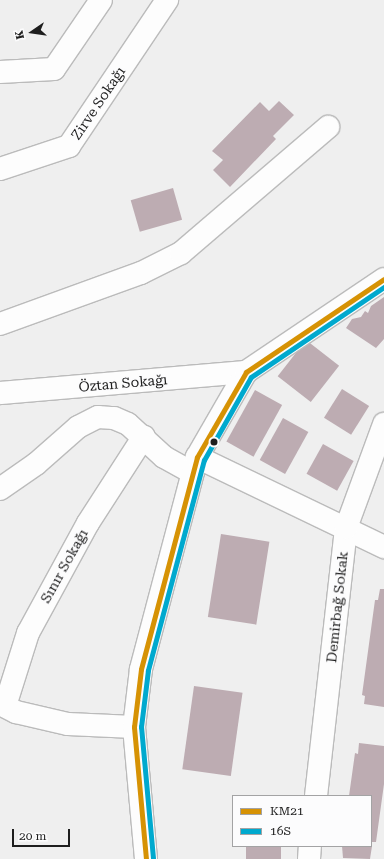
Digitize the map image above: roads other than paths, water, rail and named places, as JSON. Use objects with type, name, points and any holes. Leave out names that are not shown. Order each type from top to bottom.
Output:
[{"type":"street","points":[[0,72],[54,69],[101,0]]},
{"type":"street","name":"Zirve Sokağı","points":[[0,169],[69,146],[167,0]]},
{"type":"street","points":[[0,324],[141,273],[181,253],[328,127]]},
{"type":"street","points":[[146,859],[134,727],[141,669],[195,465],[246,372],[384,279]]},
{"type":"street","name":"Öztan Sokağı","points":[[0,393],[246,372]]},
{"type":"street","points":[[0,488],[36,464],[78,427],[98,417],[114,418],[144,436],[164,457],[195,465],[346,528],[384,547]]},
{"type":"street","name":"Demirbağ Sokak","points":[[316,795],[346,528],[384,424]]},
{"type":"street","name":"Sınır Sokağı","points":[[2,705],[28,633],[39,612],[88,523],[144,436]]},
{"type":"street","points":[[2,705],[16,712],[68,724],[134,727]]},
{"type":"street","points":[[309,859],[310,847]]}]
